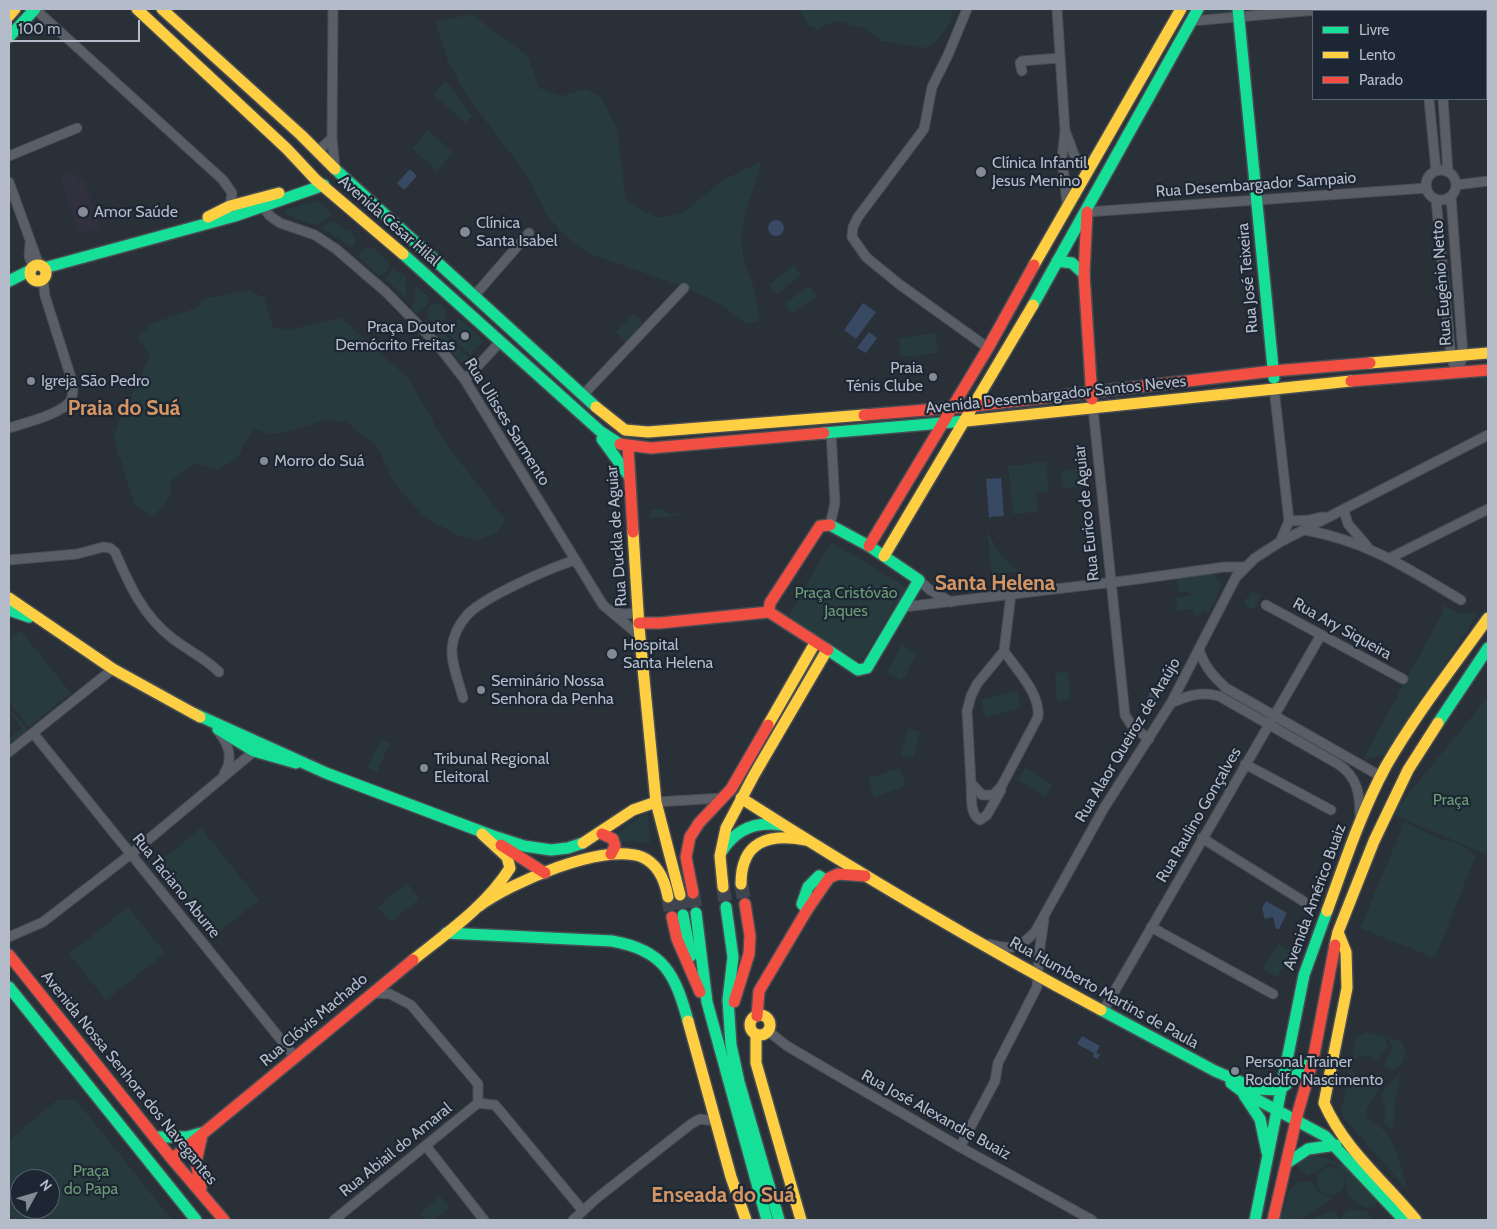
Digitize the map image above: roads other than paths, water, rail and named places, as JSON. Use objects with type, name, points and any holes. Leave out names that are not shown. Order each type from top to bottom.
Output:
[{"type":"main road","points":[[9,16],[15,9]]},
{"type":"main road","points":[[9,37],[35,9]]},
{"type":"main road","name":"Avenida César Hilal","points":[[137,9],[287,149],[320,183],[394,245],[584,417],[608,437],[628,447]]},
{"type":"main road","name":"Avenida César Hilal","points":[[162,9],[355,189],[617,426],[632,432],[648,432]]},
{"type":"main road","points":[[869,546],[954,407],[1067,204],[1181,9]]},
{"type":"main road","points":[[884,556],[966,421],[1087,212],[1198,9]]},
{"type":"main road","name":"Rua José Teixeira","points":[[1238,12],[1274,388]]},
{"type":"main road","points":[[1172,26],[1192,21]]},
{"type":"main road","name":"Rua Eurico de Aguiar","points":[[1093,408],[1084,274],[1087,212],[1083,205],[1082,196],[1106,137]]},
{"type":"main road","points":[[185,228],[230,206],[320,183],[339,181],[355,189]]},
{"type":"main road","points":[[9,282],[38,273],[58,270],[70,263],[185,228],[263,207],[320,183]]},
{"type":"main road","points":[[263,207],[264,201],[277,193]]},
{"type":"main road","points":[[1057,261],[1072,263],[1084,274]]},
{"type":"main road","name":"Avenida Desembargador Santos Neves","points":[[648,432],[974,406],[1273,370],[1488,353]]},
{"type":"main road","name":"Avenida Desembargador Santos Neves","points":[[628,447],[651,448],[966,421],[1274,388],[1488,370]]},
{"type":"main road","points":[[584,417],[616,455],[629,476]]},
{"type":"main road","points":[[628,447],[630,438],[648,432]]},
{"type":"main road","name":"Rua Duckla de Aguiar","points":[[628,447],[638,618],[653,781],[656,802],[680,895]]},
{"type":"main road","points":[[830,525],[884,556],[919,580],[867,668],[858,670],[769,612],[770,603],[820,526],[830,525]]},
{"type":"main road","points":[[9,593],[9,598],[42,623],[113,669],[193,713],[254,750],[276,759],[312,766]]},
{"type":"main road","points":[[9,610],[42,623]]},
{"type":"main road","name":"Rua Duckla de Aguiar","points":[[638,618],[660,623],[769,612]]},
{"type":"main road","name":"Avenida Américo Buaiz","points":[[1255,1220],[1304,975],[1360,821],[1382,777],[1427,702],[1488,618]]},
{"type":"main road","points":[[692,892],[686,857],[688,844],[699,823],[724,798],[815,643]]},
{"type":"main road","points":[[1374,841],[1408,770],[1448,706],[1488,648]]},
{"type":"main road","points":[[723,887],[720,856],[726,828],[741,798],[827,650]]},
{"type":"main road","points":[[193,713],[312,766],[476,829],[534,848],[553,850],[574,847],[602,834],[638,808],[656,802]]},
{"type":"main road","points":[[737,777],[736,790],[741,798]]},
{"type":"main road","points":[[1273,1220],[1296,1120],[1313,1060],[1338,932],[1374,841],[1392,789],[1390,784],[1382,777]]},
{"type":"main road","name":"Rua Humberto Martins de Paula","points":[[741,798],[806,840],[979,942],[1102,1011],[1215,1071],[1257,1089],[1280,1090]]},
{"type":"main road","points":[[720,856],[726,844],[742,830],[762,823],[782,825]]},
{"type":"main road","points":[[476,829],[545,873]]},
{"type":"main road","points":[[476,829],[501,850],[510,862],[505,877],[478,907]]},
{"type":"main road","points":[[602,834],[613,838],[615,846],[611,854]]},
{"type":"main road","points":[[741,884],[740,871],[742,860],[755,846],[768,839],[783,837],[806,840]]},
{"type":"main road","points":[[478,907],[506,888],[545,873],[611,854],[631,853],[649,860],[663,878],[668,897]]},
{"type":"main road","points":[[757,1016],[763,1016],[768,1020],[770,1026],[763,1035],[756,1034],[750,1024],[757,1016],[759,991],[806,910],[827,881],[838,874],[869,876]]},
{"type":"main road","points":[[729,1032],[735,1001],[750,954],[750,936],[745,904]]},
{"type":"main road","name":"Rua Clóvis Machado","points":[[172,1159],[478,907]]},
{"type":"main road","points":[[726,907],[733,957],[728,1000],[734,1084],[767,1220]]},
{"type":"main road","points":[[696,912],[704,988],[711,1018]]},
{"type":"main road","points":[[684,915],[691,954],[779,1220]]},
{"type":"main road","points":[[672,917],[677,939],[711,1018]]},
{"type":"main road","points":[[1338,932],[1346,952],[1347,988],[1324,1103],[1330,1121],[1355,1154],[1416,1220]]},
{"type":"main road","points":[[446,933],[612,940],[634,945],[652,954],[669,969],[679,989],[716,1124],[746,1220]]},
{"type":"main road","name":"Avenida Nossa Senhora dos Navegantes","points":[[9,955],[172,1159],[224,1220]]},
{"type":"main road","points":[[1304,975],[1315,960],[1323,958],[1340,960],[1343,965],[1347,988]]},
{"type":"main road","points":[[9,987],[196,1220]]},
{"type":"main road","points":[[756,1034],[756,1063],[801,1220]]},
{"type":"main road","points":[[1280,1090],[1313,1060]]},
{"type":"main road","name":"Rua Humberto Martins de Paula","points":[[1215,1071],[1243,1092],[1325,1136],[1336,1145],[1404,1220]]},
{"type":"main road","points":[[1243,1092],[1260,1119],[1268,1159]]},
{"type":"main road","points":[[112,1114],[150,1149],[172,1159]]},
{"type":"main road","points":[[155,1137],[187,1136],[203,1133]]},
{"type":"main road","points":[[203,1133],[198,1147],[195,1170],[204,1196]]},
{"type":"main road","points":[[1287,1163],[1308,1149],[1336,1145]]},
{"type":"street","points":[[35,9],[223,180],[232,193],[230,206]]},
{"type":"street","points":[[334,9],[332,138],[335,169]]},
{"type":"street","points":[[967,9],[928,98],[924,129],[868,203],[852,227],[852,236],[866,257],[898,284],[988,348]]},
{"type":"street","points":[[1057,9],[1065,131],[1062,158],[1067,204]]},
{"type":"street","points":[[1192,21],[1238,12],[1328,9]]},
{"type":"street","points":[[1022,72],[1020,63],[1022,60],[1059,58]]},
{"type":"street","points":[[1429,100],[1436,171],[1427,181],[1427,188],[1436,199],[1451,197],[1456,185],[1454,177],[1448,172],[1436,171]]},
{"type":"street","points":[[1443,100],[1448,172]]},
{"type":"street","points":[[9,156],[77,128]]},
{"type":"street","points":[[1065,131],[1074,157],[1088,168]]},
{"type":"street","points":[[316,152],[332,138]]},
{"type":"street","points":[[1062,158],[1068,160],[1074,157]]},
{"type":"street","points":[[1456,185],[1488,181]]},
{"type":"street","points":[[9,182],[30,244],[36,254],[38,273],[73,384],[70,401],[61,410],[9,428]]},
{"type":"street","name":"Rua Desembargador Sampaio","points":[[1087,212],[1427,188]]},
{"type":"street","name":"Rua Eugênio Netto","points":[[1451,197],[1463,356],[1457,372]]},
{"type":"street","name":"Rua Eugênio Netto","points":[[1436,199],[1451,357],[1457,372]]},
{"type":"street","name":"Rua Ulisses Sarmento","points":[[263,207],[270,216],[280,223],[315,235],[336,249],[386,292],[437,344],[465,380],[605,608],[640,636]]},
{"type":"street","points":[[474,296],[529,233]]},
{"type":"street","points":[[584,395],[684,288]]},
{"type":"street","points":[[1445,292],[1458,292]]},
{"type":"street","points":[[465,380],[500,342]]},
{"type":"street","name":"Rua José Teixeira","points":[[1274,388],[1289,521],[1280,542]]},
{"type":"street","name":"Rua Eurico de Aguiar","points":[[1093,408],[1125,715],[1132,726],[1148,739]]},
{"type":"street","points":[[830,525],[835,503],[831,432]]},
{"type":"street","points":[[1289,521],[1331,516],[1488,435]]},
{"type":"street","points":[[1390,558],[1488,509]]},
{"type":"street","points":[[1344,510],[1348,524],[1369,548]]},
{"type":"street","points":[[1331,516],[1335,530],[1342,538]]},
{"type":"street","name":"Rua Alaor Queiroz de Araújo","points":[[979,942],[1014,949],[1022,945],[1035,932],[1104,808],[1171,704],[1236,578],[1255,558],[1280,542],[1331,516]]},
{"type":"street","points":[[1304,530],[1342,538],[1369,548],[1390,558],[1461,600]]},
{"type":"street","points":[[9,560],[77,554],[103,547],[110,548],[114,552],[132,590],[145,611],[172,639],[219,672]]},
{"type":"street","points":[[463,698],[452,650],[455,633],[460,623],[481,604],[514,586],[575,560]]},
{"type":"street","points":[[904,608],[1224,567],[1246,566]]},
{"type":"street","points":[[919,580],[930,590],[951,602]]},
{"type":"street","points":[[1004,651],[1040,708],[1038,717],[987,815],[980,820],[975,816],[973,810],[967,711],[971,696],[1004,651],[1011,594]]},
{"type":"street","name":"Rua Ary Siqueira","points":[[1266,605],[1403,679]]},
{"type":"street","points":[[605,608],[619,614],[638,618]]},
{"type":"street","name":"Rua Raulino Gonçalves","points":[[1102,1011],[1321,635]]},
{"type":"street","points":[[1199,649],[1202,661],[1212,675],[1226,688],[1382,777]]},
{"type":"street","points":[[9,752],[113,669]]},
{"type":"street","points":[[1171,704],[1193,694],[1208,693],[1219,696],[1347,770],[1356,784],[1360,798],[1360,821]]},
{"type":"street","points":[[213,726],[221,736],[230,754],[230,762],[222,777]]},
{"type":"street","name":"Rua Taciano Aburre","points":[[33,733],[295,1057]]},
{"type":"street","points":[[9,937],[43,922],[131,854],[264,743]]},
{"type":"street","points":[[1245,764],[1331,810]]},
{"type":"street","points":[[971,783],[978,794],[988,796],[997,792],[1006,779]]},
{"type":"street","points":[[656,802],[724,798]]},
{"type":"street","points":[[1202,838],[1303,901]]},
{"type":"street","name":"Rua Alaor Queiroz de Araújo","points":[[960,1147],[995,1080],[998,1063],[1033,998],[1038,976],[1039,954],[1045,915]]},
{"type":"street","points":[[1151,927],[1273,994]]},
{"type":"street","points":[[372,993],[390,994],[411,1005],[478,1084],[478,1103],[495,1105],[583,1211]]},
{"type":"street","name":"Rua José Alexandre Buaiz","points":[[768,1031],[787,1046],[960,1147],[1092,1220]]},
{"type":"street","name":"Rua Abiail do Amaral","points":[[334,1220],[478,1103]]},
{"type":"street","points":[[573,1220],[692,1124],[700,1119],[714,1121],[716,1124]]},
{"type":"street","points":[[426,1146],[484,1220]]},
{"type":"water","points":[[410,169],[417,176],[404,190],[397,183]]},
{"type":"water","points":[[773,220],[779,220],[784,225],[782,234],[773,236],[768,231],[768,225]]},
{"type":"water","points":[[863,303],[876,312],[856,339],[844,330]]},
{"type":"water","points":[[869,332],[877,338],[866,353],[857,348]]},
{"type":"water","points":[[1001,478],[1004,516],[989,517],[986,479]]},
{"type":"water","points":[[1153,688],[1161,692],[1151,709],[1144,704]]},
{"type":"water","points":[[1266,901],[1287,913],[1279,929],[1276,929],[1273,917],[1265,919],[1262,908]]},
{"type":"water","points":[[1082,1036],[1100,1046],[1096,1053],[1100,1055],[1097,1059],[1093,1057],[1094,1053],[1077,1044]]},
{"type":"tunnel","points":[[741,884],[745,904]]},
{"type":"tunnel","points":[[723,887],[726,907]]},
{"type":"tunnel","points":[[693,893],[696,913]]},
{"type":"tunnel","points":[[680,895],[683,915]]},
{"type":"tunnel","points":[[668,897],[672,917]]},
{"type":"place","name":"Clínica Infantil Jesus Menino","points":[[981,172]]},
{"type":"place","name":"Amor Saúde","points":[[83,212]]},
{"type":"place","name":"Clínica Santa Isabel","points":[[465,232]]},
{"type":"place","name":"Praça Doutor Demócrito Freitas","points":[[465,336]]},
{"type":"place","name":"Praia Ténis Clube","points":[[933,377]]},
{"type":"place","name":"Igreja São Pedro","points":[[31,381]]},
{"type":"place","name":"Morro do Suá","points":[[264,461]]},
{"type":"place","name":"Hospital Santa Helena","points":[[612,654]]},
{"type":"place","name":"Seminário Nossa Senhora da Penha","points":[[481,690]]},
{"type":"place","name":"Tribunal Regional Eleitoral","points":[[424,768]]},
{"type":"place","name":"Personal Trainer Rodolfo Nascimento","points":[[1235,1071]]},
{"type":"district","name":"Praia do Suá","points":[[124,409]]},
{"type":"district","name":"Santa Helena","points":[[995,584]]},
{"type":"district","name":"Enseada do Suá","points":[[723,1196]]},
{"type":"park label","name":"Praça Cristóvão Jaques","points":[[846,602]]},
{"type":"park label","name":"Praça","points":[[1451,800]]},
{"type":"park label","name":"Praça do Papa","points":[[91,1180]]}]
